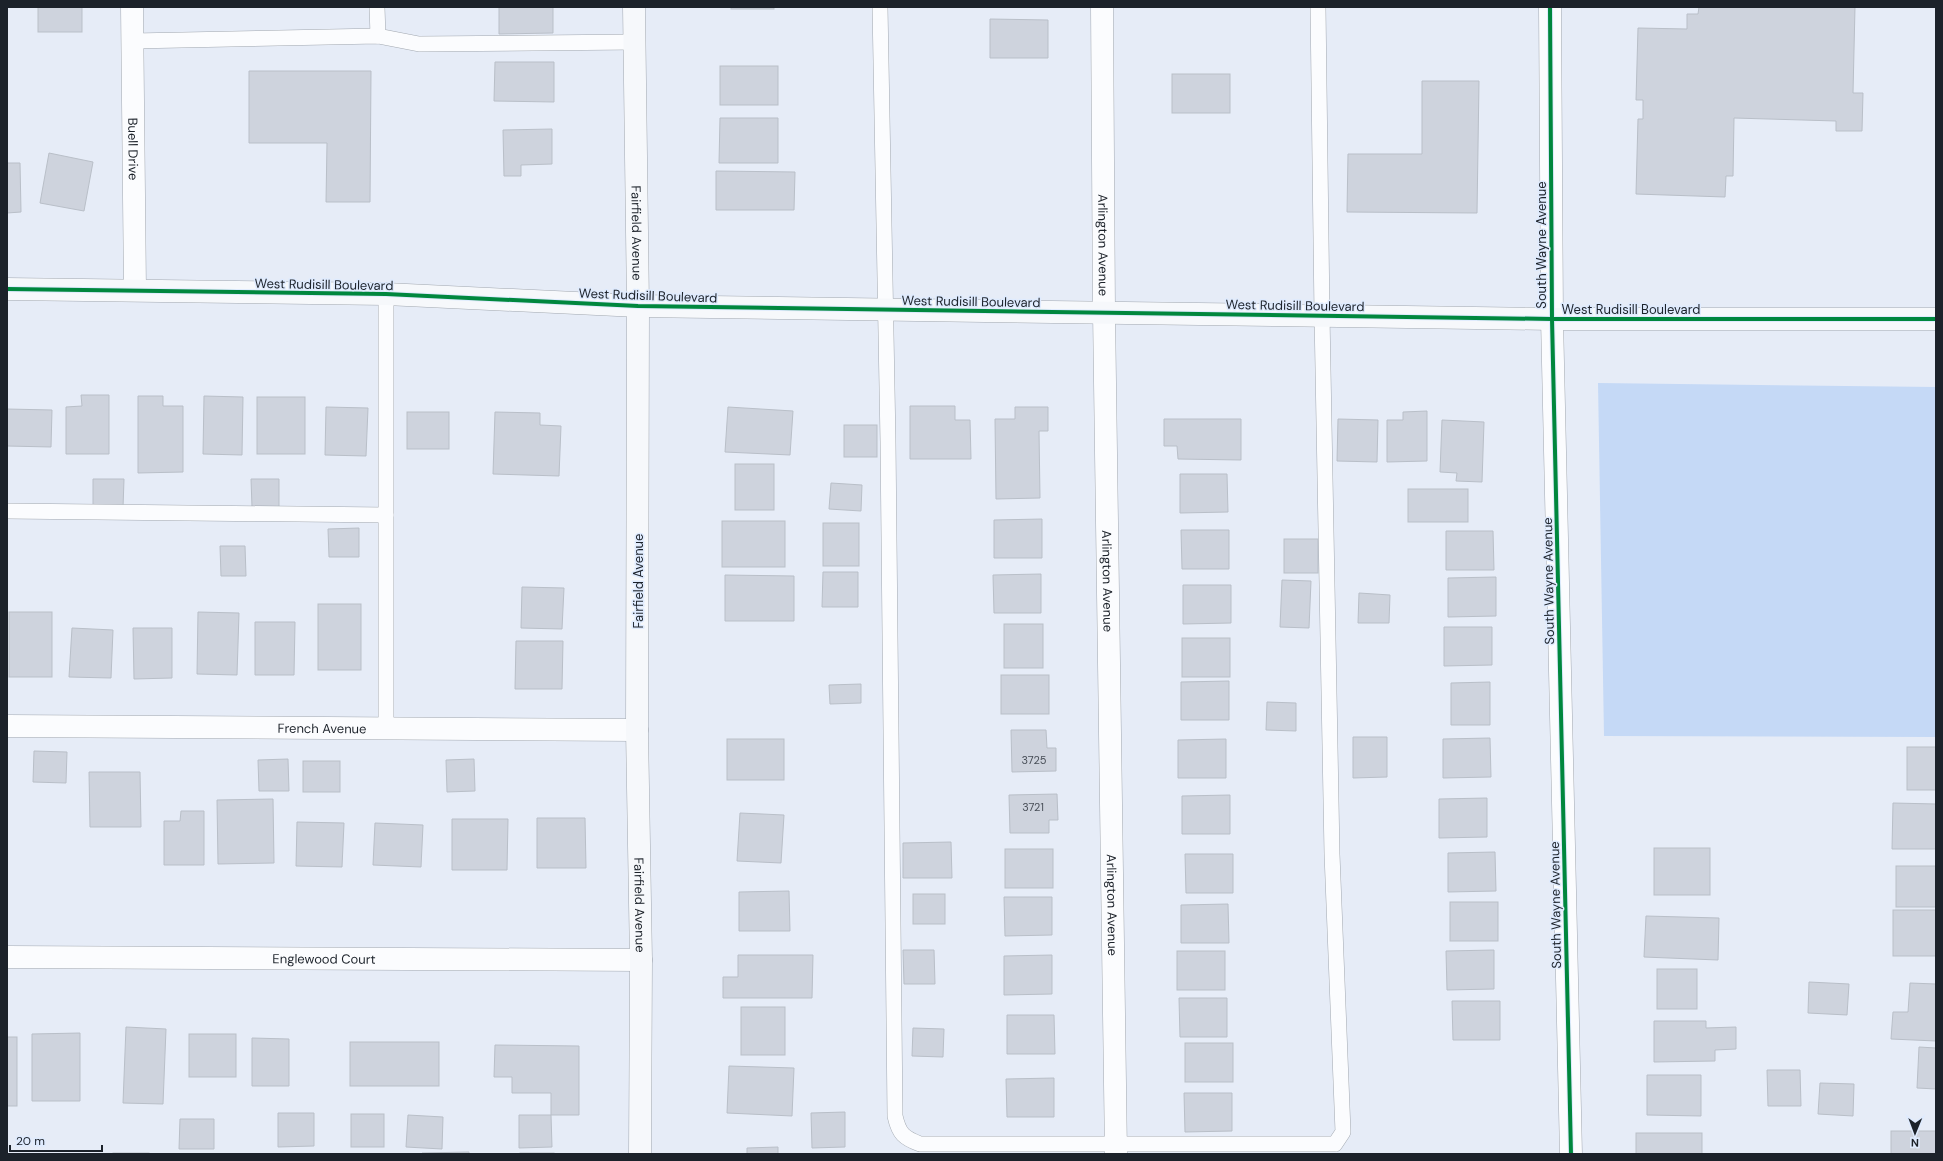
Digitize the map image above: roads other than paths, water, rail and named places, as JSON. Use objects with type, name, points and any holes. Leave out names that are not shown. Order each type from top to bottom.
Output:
[{"type":"street","name":"Buell Drive","points":[[132,7],[135,290]]},
{"type":"street","name":"Fairfield Avenue","points":[[634,7],[638,306],[637,730],[641,960],[640,1154]]},
{"type":"street","name":"Arlington Avenue","points":[[1102,7],[1104,312],[1116,1149]]},
{"type":"street","name":"South Wayne Avenue","points":[[1550,7],[1552,319],[1571,1154]]},
{"type":"street","name":"West Rudisill Boulevard","points":[[7,289],[386,294],[638,306],[885,310],[1552,319],[1936,319]]},
{"type":"street","name":"French Avenue","points":[[7,726],[637,730]]},
{"type":"street","name":"Englewood Court","points":[[7,957],[641,960]]},
{"type":"lane","points":[[378,7],[378,36]]},
{"type":"lane","points":[[880,7],[888,442],[895,1116],[897,1126],[907,1139],[920,1144],[1116,1149],[1335,1144],[1343,1132],[1332,854],[1318,7]]},
{"type":"lane","points":[[133,41],[378,36],[418,44],[635,42]]},
{"type":"lane","points":[[386,294],[386,729]]},
{"type":"lane","points":[[7,511],[386,515]]}]
